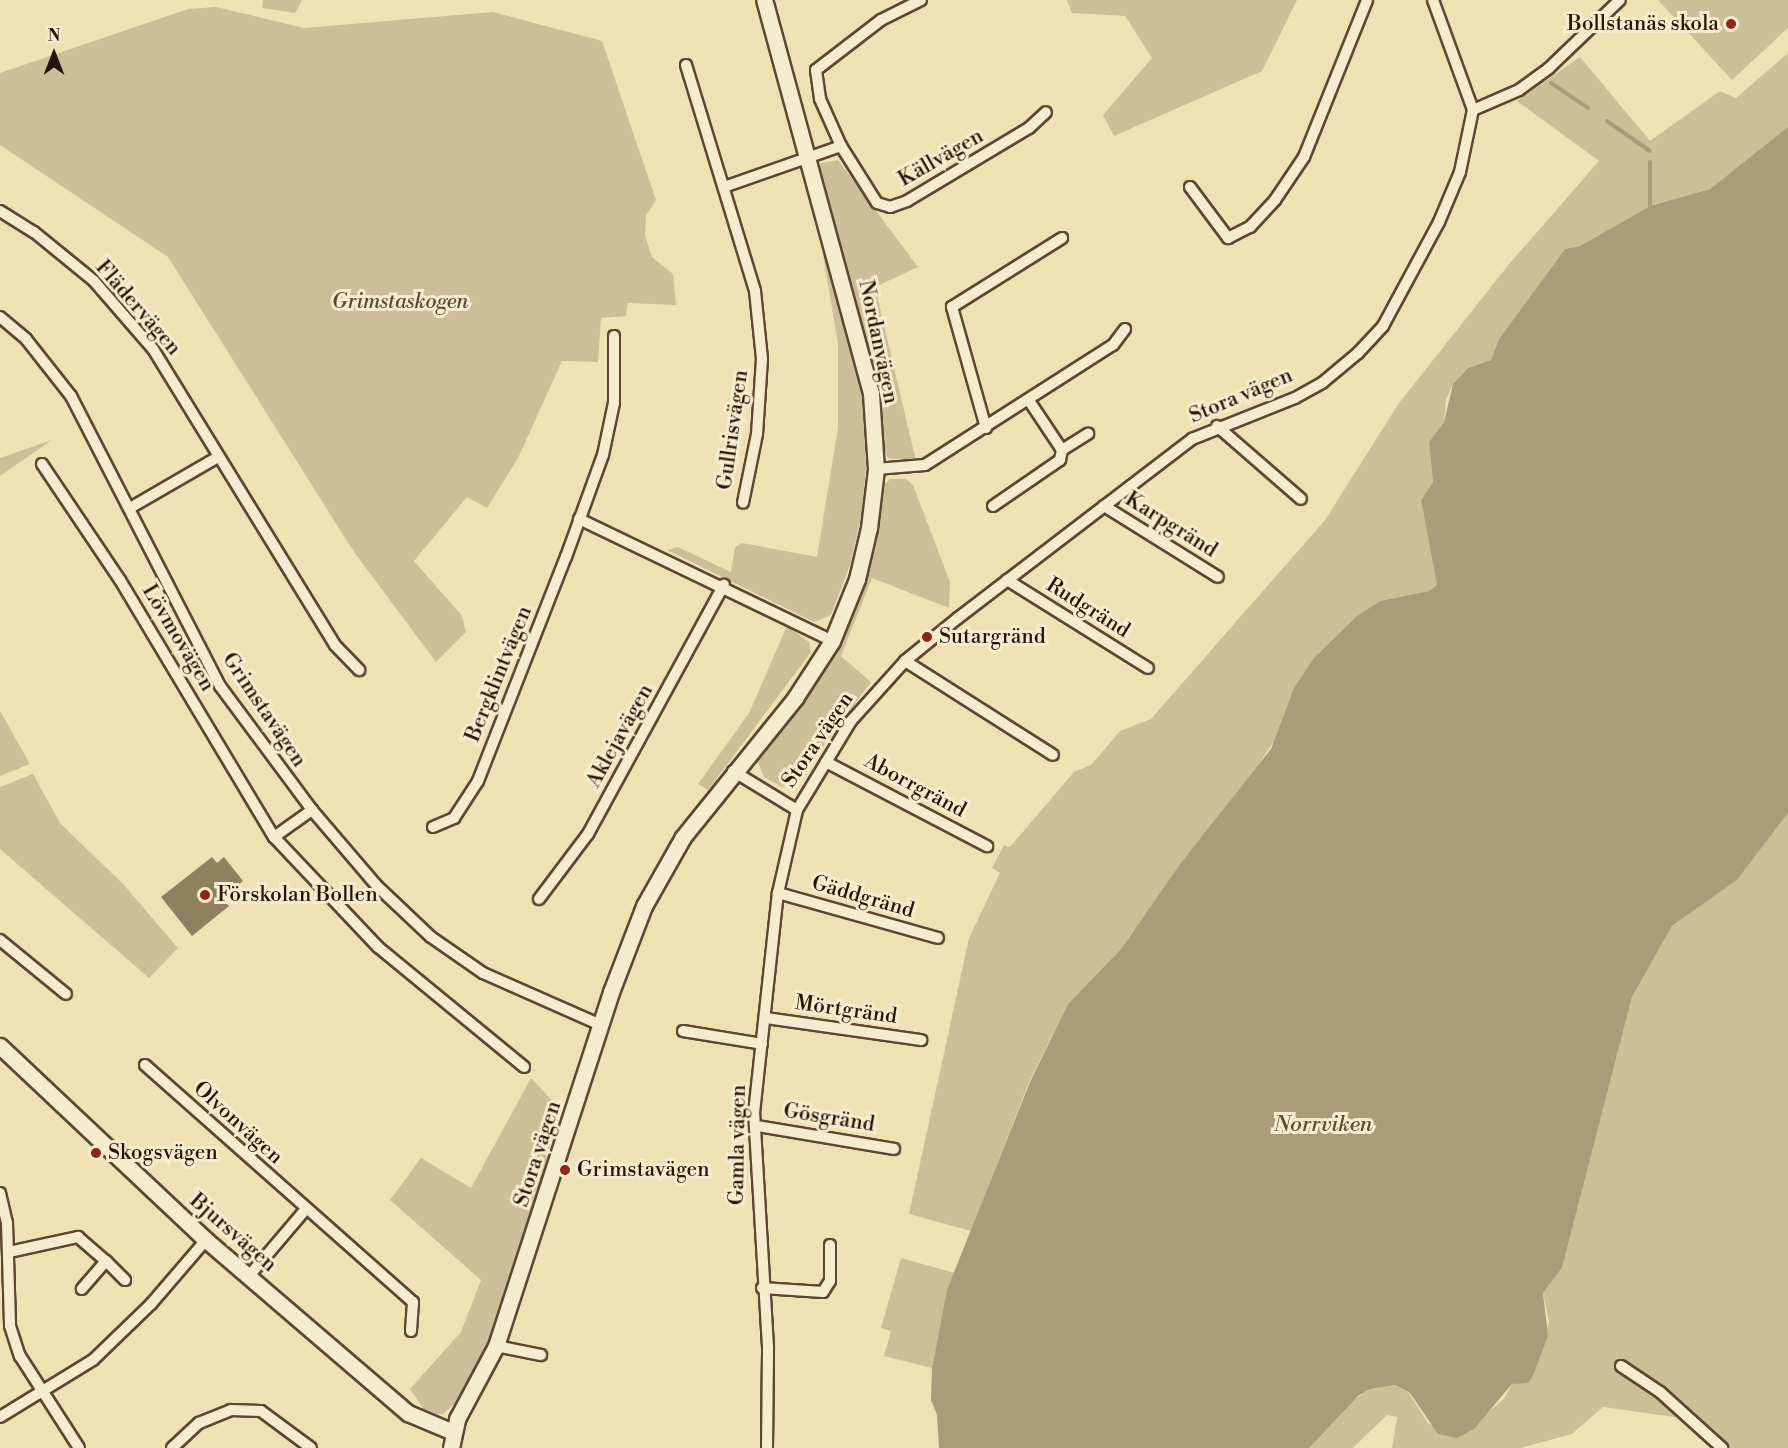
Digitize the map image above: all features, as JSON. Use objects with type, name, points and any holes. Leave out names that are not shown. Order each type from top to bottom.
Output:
[{"type":"street","name":"Nordanvägen","points":[[733,771],[795,698],[832,641],[857,579],[876,469],[871,393],[861,348],[764,0]]},
{"type":"street","name":"Källvägen","points":[[921,0],[880,20],[816,70],[820,99],[841,146],[877,203],[890,207],[1029,128],[1046,112]]},
{"type":"street","points":[[1190,188],[1228,238],[1263,213],[1304,157],[1367,0]]},
{"type":"street","points":[[1433,0],[1473,110],[1519,90],[1541,74],[1620,0]]},
{"type":"street","name":"Gullrisvägen","points":[[686,65],[755,291],[762,359],[757,434],[743,503]]},
{"type":"street","name":"Stora vägen","points":[[451,1448],[453,1432],[496,1346],[627,948],[662,872],[733,771],[797,810],[851,722],[905,661],[1192,439],[1217,426],[1322,383],[1383,326],[1412,278],[1460,172],[1473,110]]},
{"type":"street","points":[[724,187],[841,146]]},
{"type":"street","name":"Flädervägen","points":[[0,211],[34,232],[94,281],[153,349],[335,645],[359,670]]},
{"type":"street","points":[[986,428],[952,306],[1062,238]]},
{"type":"street","name":"Grimstavägen","points":[[0,317],[26,339],[71,396],[220,686],[312,810],[378,886],[431,937],[483,973],[601,1025]]},
{"type":"street","points":[[876,469],[925,465],[1030,402],[1113,345],[1125,329]]},
{"type":"street","name":"Bergklintvägen","points":[[433,827],[454,818],[477,781],[603,455],[614,403],[614,336]]},
{"type":"street","points":[[993,506],[1060,460],[1062,450],[1030,402]]},
{"type":"street","points":[[1217,426],[1301,499]]},
{"type":"street","points":[[1062,450],[1088,434]]},
{"type":"street","points":[[130,508],[218,457]]},
{"type":"street","name":"Lövmovägen","points":[[42,464],[120,580],[274,837],[378,947],[524,1067]]},
{"type":"street","name":"Karpgränd","points":[[1104,506],[1218,577]]},
{"type":"street","points":[[579,519],[724,585],[832,641]]},
{"type":"street","name":"Rudgränd","points":[[1007,580],[1148,668]]},
{"type":"street","name":"Aklejavägen","points":[[539,899],[588,834],[724,585]]},
{"type":"street","points":[[905,661],[1053,755]]},
{"type":"street","name":"Aborrgränd","points":[[826,762],[987,846]]},
{"type":"street","points":[[274,837],[312,810]]},
{"type":"street","name":"Gamla vägen","points":[[767,1448],[768,1347],[756,1193],[757,1126],[754,1113],[778,893],[797,810]]},
{"type":"street","name":"Gäddgränd","points":[[778,893],[938,938]]},
{"type":"street","points":[[0,940],[66,994]]},
{"type":"street","name":"Mörtgränd","points":[[766,1018],[921,1040]]},
{"type":"street","points":[[682,1031],[762,1044]]},
{"type":"street","name":"Bjursvägen","points":[[0,1046],[206,1240],[408,1413],[453,1432]]},
{"type":"street","name":"Olvonvägen","points":[[145,1065],[305,1210],[413,1302],[411,1331]]},
{"type":"street","name":"Gösgränd","points":[[757,1126],[894,1149]]},
{"type":"street","points":[[0,1193],[9,1251],[10,1326],[20,1356],[79,1448]]},
{"type":"street","points":[[249,1276],[305,1210]]},
{"type":"street","points":[[9,1251],[78,1237],[125,1280]]},
{"type":"street","points":[[0,1417],[93,1360],[151,1304],[206,1240]]},
{"type":"street","points":[[762,1287],[823,1292],[830,1281],[830,1245]]},
{"type":"street","points":[[82,1289],[106,1261]]},
{"type":"street","points":[[496,1346],[541,1355]]},
{"type":"street","points":[[1621,1366],[1660,1392],[1722,1448]]},
{"type":"street","points":[[172,1448],[199,1423],[231,1410],[261,1411],[311,1448]]},
{"type":"green space","points":[[263,0],[302,0],[295,13],[262,8]]},
{"type":"green space","points":[[1067,0],[1297,0],[1262,71],[1114,136],[1103,115],[1152,58],[1125,16],[1072,13]]},
{"type":"green space","name":"Bollstanäs skola","points":[[1658,0],[1788,0],[1788,28],[1732,80]]},
{"type":"green space","name":"Grimstaskogen","points":[[216,7],[304,28],[493,12],[602,41],[656,200],[646,216],[645,235],[652,257],[673,274],[676,305],[628,303],[626,316],[601,318],[598,362],[562,361],[519,456],[487,508],[467,497],[414,561],[462,616],[466,632],[436,662],[354,552],[168,257],[0,145],[0,73],[188,9]]},
{"type":"green space","points":[[1788,53],[1788,127],[1710,189],[1650,206],[1580,246],[1565,249],[1499,339],[1491,360],[1468,368],[1453,384],[1446,400],[1444,422],[1429,442],[1433,482],[1421,500],[1437,585],[1429,591],[1380,601],[1357,616],[1245,785],[1180,864],[1121,949],[1068,1004],[1029,1082],[971,1231],[909,1214],[969,938],[1000,873],[992,868],[1004,845],[1010,847],[1074,772],[1091,765],[1120,731],[1151,719],[1325,520],[1399,403],[1510,263],[1599,161],[1517,101],[1580,57],[1650,141],[1720,91],[1736,98]]},
{"type":"green space","points":[[838,160],[918,267],[875,287],[916,461],[888,458],[881,449],[878,394],[817,169],[821,163]]},
{"type":"green space","points":[[820,236],[863,400],[866,467],[862,513],[850,565],[831,615],[814,622],[667,550],[678,547],[731,572],[735,547],[742,543],[817,557],[838,428],[838,344]]},
{"type":"green space","points":[[52,440],[0,476],[0,458]]},
{"type":"green space","points":[[890,479],[906,479],[913,485],[950,582],[949,608],[872,578],[841,656],[871,682],[797,782],[782,787],[764,777],[756,758],[816,683],[841,638],[866,575],[883,487]]},
{"type":"green space","points":[[787,626],[809,642],[811,652],[708,790],[698,784],[749,713]]},
{"type":"green space","points":[[0,711],[30,764],[0,776]]},
{"type":"green space","points":[[33,774],[60,823],[124,885],[178,948],[149,978],[0,849],[0,787]]},
{"type":"green space","points":[[1788,813],[1788,1448],[1727,1448],[1696,1420],[1603,1407],[1572,1434],[1520,1448],[1392,1448],[1397,1417],[1387,1415],[1353,1448],[1309,1448],[1348,1404],[1370,1389],[1395,1385],[1409,1393],[1428,1423],[1457,1438],[1504,1399],[1512,1384],[1532,1378],[1549,1322],[1543,1293],[1562,1268],[1632,997],[1672,926],[1737,880]]},
{"type":"green space","points":[[531,1078],[559,1108],[530,1228],[493,1340],[454,1404],[443,1414],[427,1414],[410,1389],[461,1332],[481,1280],[390,1200],[421,1158],[471,1188]]},
{"type":"green space","points":[[901,1258],[955,1273],[947,1291],[932,1368],[884,1356],[891,1331],[881,1328]]},
{"type":"water","name":"Norrviken","points":[[1788,127],[1788,813],[1737,880],[1672,926],[1632,997],[1562,1268],[1543,1293],[1548,1336],[1532,1378],[1528,1383],[1512,1384],[1474,1429],[1457,1438],[1438,1434],[1410,1393],[1395,1385],[1370,1389],[1358,1396],[1309,1448],[939,1448],[937,1415],[931,1400],[932,1368],[947,1290],[1030,1082],[1068,1004],[1121,949],[1180,864],[1271,749],[1294,688],[1314,658],[1357,616],[1380,601],[1429,591],[1437,585],[1421,500],[1433,482],[1429,442],[1444,422],[1453,384],[1468,368],[1491,360],[1499,339],[1565,249],[1580,246],[1650,206],[1710,189]]},
{"type":"building","name":"Förskolan Bollen","points":[[212,857],[217,863],[224,857],[243,881],[222,898],[229,906],[192,936],[161,897]]},
{"type":"waterway","points":[[1551,83],[1588,108]]},
{"type":"waterway","points":[[1607,121],[1650,151]]},
{"type":"waterway","points":[[1650,162],[1650,206]]},
{"type":"place","name":"Bollstanäs skola","points":[[1731,24]]},
{"type":"place","name":"Sutargränd","points":[[927,637]]},
{"type":"place","name":"Förskolan Bollen","points":[[205,895]]},
{"type":"place","name":"Skogsvägen","points":[[96,1153]]},
{"type":"place","name":"Grimstavägen","points":[[565,1170]]}]
